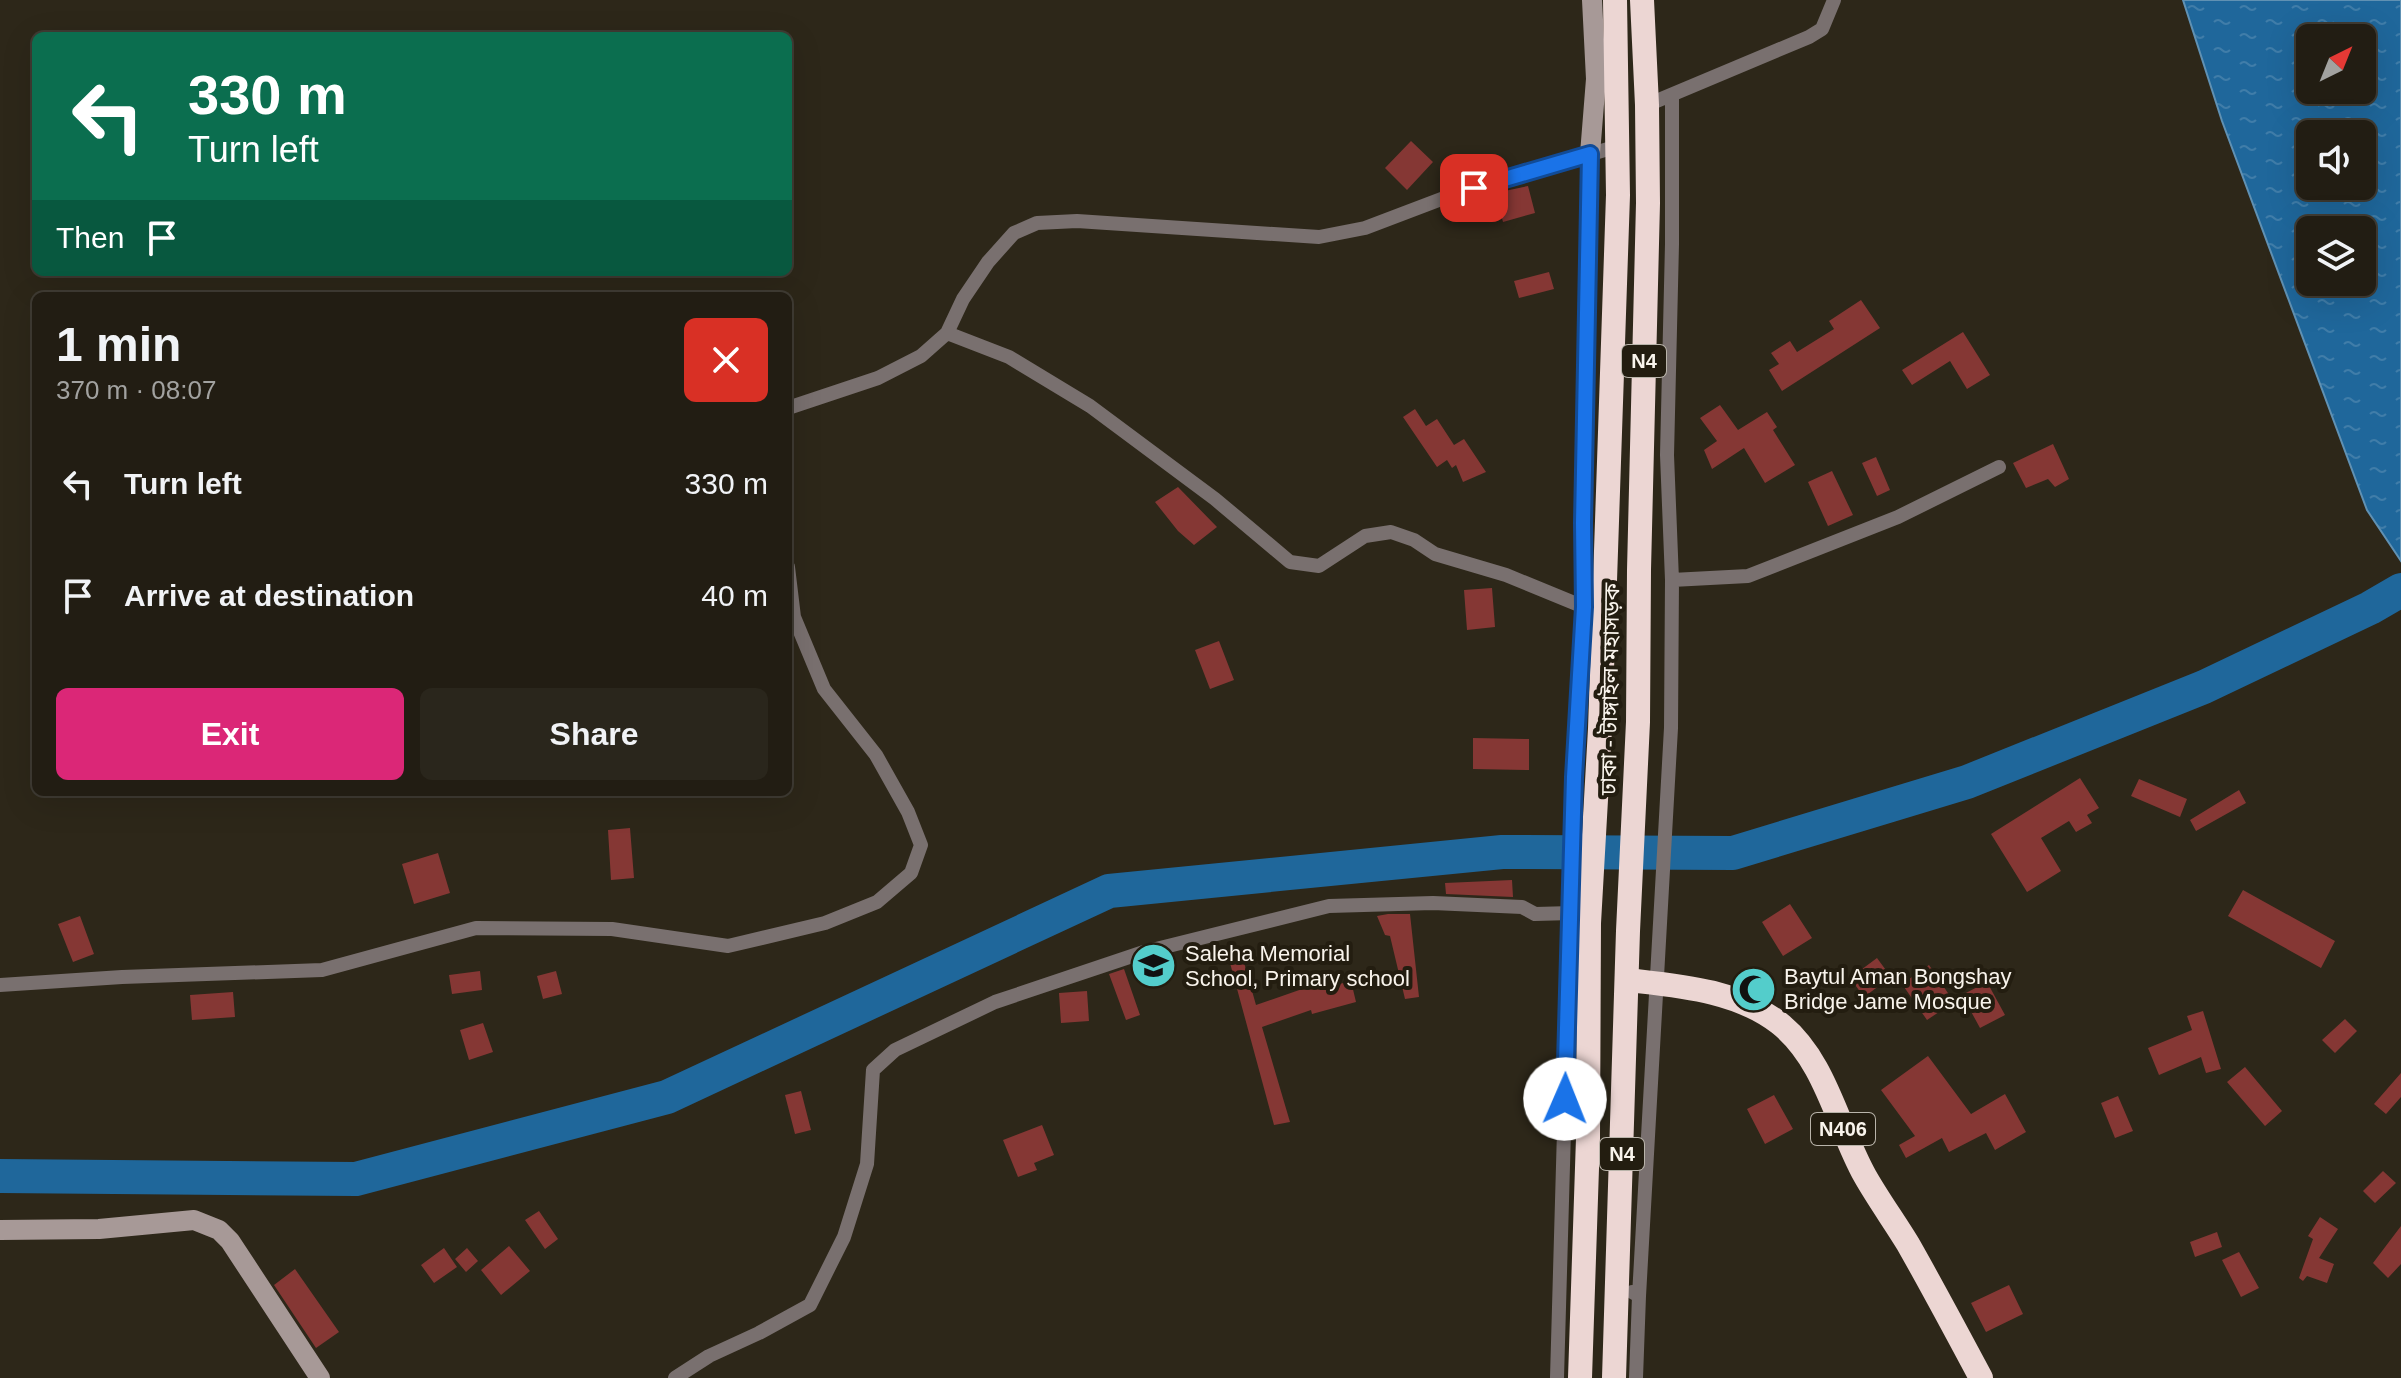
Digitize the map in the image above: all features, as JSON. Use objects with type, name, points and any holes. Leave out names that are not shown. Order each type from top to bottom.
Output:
[{"type":"highway","name":"ঢাকা - টাঙ্গাইল মহাসড়ক","points":[[1580,918],[1600,729],[1613,386],[1618,146],[1615,0]]},
{"type":"highway","name":"ঢাকা - টাঙ্গাইল মহাসড়ক","points":[[1614,1378],[1638,722],[1648,203],[1642,0]]},
{"type":"highway","name":"N4","points":[[1580,918],[1588,1138],[1580,1378]]},
{"type":"highway","name":"N406","points":[[1628,980],[1729,996],[1770,1017],[1798,1040],[1811,1058],[1865,1175],[1908,1244],[1981,1378]]},
{"type":"street","points":[[1557,1378],[1580,918],[1574,777],[1584,607],[1590,154],[1596,79],[1592,0]]},
{"type":"street","points":[[1647,105],[1809,37],[1822,29],[1834,0]]},
{"type":"street","points":[[1636,1378],[1671,728],[1672,580],[1667,455],[1672,95]]},
{"type":"street","points":[[792,407],[878,378],[921,356],[947,333],[963,299],[988,262],[1014,233],[1037,223],[1077,221],[1319,237],[1365,228],[1444,198],[1618,146]]},
{"type":"street","points":[[947,333],[1009,357],[1090,406],[1215,499],[1290,562],[1319,566],[1365,536],[1391,532],[1414,540],[1435,554],[1506,575],[1584,607]]},
{"type":"street","points":[[1672,580],[1748,576],[1898,517],[1999,467]]},
{"type":"street","points":[[0,985],[322,970],[476,928],[612,929],[728,946],[825,923],[877,902],[911,873],[921,845],[908,812],[876,755],[824,689],[794,617],[792,600]]},
{"type":"street","points":[[675,1378],[709,1356],[810,1305],[844,1237],[867,1164],[873,1070],[895,1050],[995,1002],[1144,952],[1329,906],[1433,903],[1522,907],[1535,914],[1580,918]]},
{"type":"street","points":[[0,1230],[99,1229],[194,1220],[219,1230],[230,1241],[320,1378]]},
{"type":"street","points":[[1618,1284],[1639,1296]]},
{"type":"water","points":[[2183,0],[2401,0],[2401,561],[2367,510],[2222,121]]},
{"type":"building","points":[[1411,141],[1433,162],[1407,190],[1385,168]]},
{"type":"building","points":[[1528,186],[1535,213],[1503,222],[1495,193]]},
{"type":"building","points":[[1549,272],[1554,289],[1519,298],[1514,281]]},
{"type":"building","points":[[1861,300],[1880,328],[1782,391],[1769,370],[1779,364],[1771,353],[1790,341],[1797,352],[1834,329],[1829,321]]},
{"type":"building","points":[[1963,332],[1990,375],[1967,389],[1950,361],[1912,385],[1902,370]]},
{"type":"building","points":[[1720,405],[1738,430],[1767,412],[1777,427],[1773,430],[1795,465],[1765,483],[1744,448],[1712,469],[1704,450],[1717,441],[1700,418]]},
{"type":"building","points":[[1415,409],[1426,426],[1437,419],[1454,445],[1464,439],[1486,472],[1463,482],[1456,465],[1452,468],[1447,460],[1437,467],[1403,417]]},
{"type":"building","points":[[2053,444],[2069,479],[2055,487],[2048,479],[2026,488],[2013,463]]},
{"type":"building","points":[[1876,457],[1890,490],[1877,496],[1862,463]]},
{"type":"building","points":[[1832,471],[1853,515],[1828,526],[1808,482]]},
{"type":"building","points":[[1178,487],[1217,527],[1194,545],[1178,531],[1155,502]]},
{"type":"building","points":[[1492,588],[1495,627],[1467,630],[1464,590]]},
{"type":"building","points":[[1219,641],[1234,680],[1210,689],[1195,650]]},
{"type":"building","points":[[1473,738],[1529,739],[1529,770],[1473,769]]},
{"type":"building","points":[[2080,778],[2099,808],[2087,815],[2092,823],[2076,832],[2069,821],[2041,838],[2061,871],[2027,892],[1991,834]]},
{"type":"building","points":[[2139,779],[2187,799],[2180,817],[2131,796]]},
{"type":"building","points":[[2239,790],[2246,803],[2196,831],[2190,820]]},
{"type":"building","points":[[630,828],[634,878],[611,880],[608,830]]},
{"type":"building","points":[[438,853],[450,893],[414,904],[402,864]]},
{"type":"building","points":[[1512,880],[1513,897],[1446,894],[1445,883]]},
{"type":"building","points":[[2243,890],[2335,941],[2321,968],[2228,916]]},
{"type":"building","points":[[1790,904],[1812,938],[1783,956],[1762,922]]},
{"type":"building","points":[[1410,914],[1419,997],[1405,999],[1390,936],[1385,935],[1377,916]]},
{"type":"building","points":[[80,916],[94,954],[73,962],[58,924]]},
{"type":"building","points":[[1877,958],[1891,977],[1864,997],[1850,978]]},
{"type":"building","points":[[1243,959],[1256,1005],[1305,988],[1303,979],[1325,974],[1328,987],[1351,981],[1356,1002],[1312,1014],[1311,1010],[1262,1027],[1290,1122],[1274,1125],[1230,963]]},
{"type":"building","points":[[1929,965],[1954,1002],[1927,1020],[1902,984]]},
{"type":"building","points":[[1124,969],[1140,1015],[1126,1020],[1109,974]]},
{"type":"building","points":[[480,971],[482,990],[452,994],[449,975]]},
{"type":"building","points":[[556,971],[562,994],[543,999],[537,976]]},
{"type":"building","points":[[1987,982],[2005,1015],[1980,1028],[1962,995]]},
{"type":"building","points":[[1087,991],[1089,1021],[1061,1023],[1059,993]]},
{"type":"building","points":[[233,992],[235,1017],[192,1020],[190,995]]},
{"type":"building","points":[[2203,1011],[2221,1069],[2206,1073],[2201,1057],[2159,1075],[2148,1048],[2192,1030],[2187,1016]]},
{"type":"building","points":[[2345,1019],[2357,1031],[2335,1053],[2322,1040]]},
{"type":"building","points":[[483,1023],[493,1052],[469,1060],[460,1030]]},
{"type":"building","points":[[1928,1056],[1971,1114],[2005,1094],[2026,1132],[1995,1150],[1986,1133],[1949,1152],[1942,1138],[1906,1158],[1899,1145],[1915,1136],[1881,1090]]},
{"type":"building","points":[[2245,1067],[2282,1111],[2265,1126],[2227,1082]]},
{"type":"building","points":[[2401,1073],[2401,1097],[2386,1114],[2374,1104]]},
{"type":"building","points":[[801,1091],[811,1130],[795,1134],[785,1095]]},
{"type":"building","points":[[1774,1095],[1793,1129],[1765,1144],[1747,1109]]},
{"type":"building","points":[[2118,1096],[2133,1131],[2115,1138],[2101,1103]]},
{"type":"building","points":[[1042,1125],[1054,1155],[1034,1163],[1037,1170],[1018,1177],[1003,1140]]},
{"type":"building","points":[[2383,1171],[2396,1183],[2375,1203],[2363,1191]]},
{"type":"building","points":[[539,1211],[558,1239],[545,1249],[525,1220]]},
{"type":"building","points":[[2320,1217],[2338,1229],[2319,1258],[2334,1264],[2327,1283],[2307,1276],[2303,1281],[2299,1278],[2313,1239],[2308,1236]]},
{"type":"building","points":[[2401,1226],[2401,1264],[2388,1278],[2373,1263]]},
{"type":"building","points":[[2217,1232],[2222,1247],[2195,1257],[2190,1242]]},
{"type":"building","points":[[509,1246],[530,1271],[501,1295],[481,1270]]},
{"type":"building","points":[[444,1248],[457,1267],[434,1283],[421,1265]]},
{"type":"building","points":[[467,1248],[478,1261],[466,1272],[455,1259]]},
{"type":"building","points":[[2239,1252],[2259,1288],[2241,1297],[2222,1260]]},
{"type":"building","points":[[295,1269],[339,1332],[316,1348],[274,1285]]},
{"type":"building","points":[[2009,1285],[2023,1314],[1986,1332],[1971,1303]]},
{"type":"waterway","points":[[0,1176],[356,1179],[667,1097],[1109,891],[1502,852],[1733,853],[1967,782],[2204,687],[2370,608],[2401,590]]},
{"type":"place","name":"Saleha Memorial School, Primary school","points":[[1154,966]]},
{"type":"place","name":"Baytul Aman Bongshay Bridge Jame Mosque","points":[[1753,989]]},
{"type":"route","points":[[1474,188],[1590,154],[1584,607],[1574,777],[1565,1099]]}]
